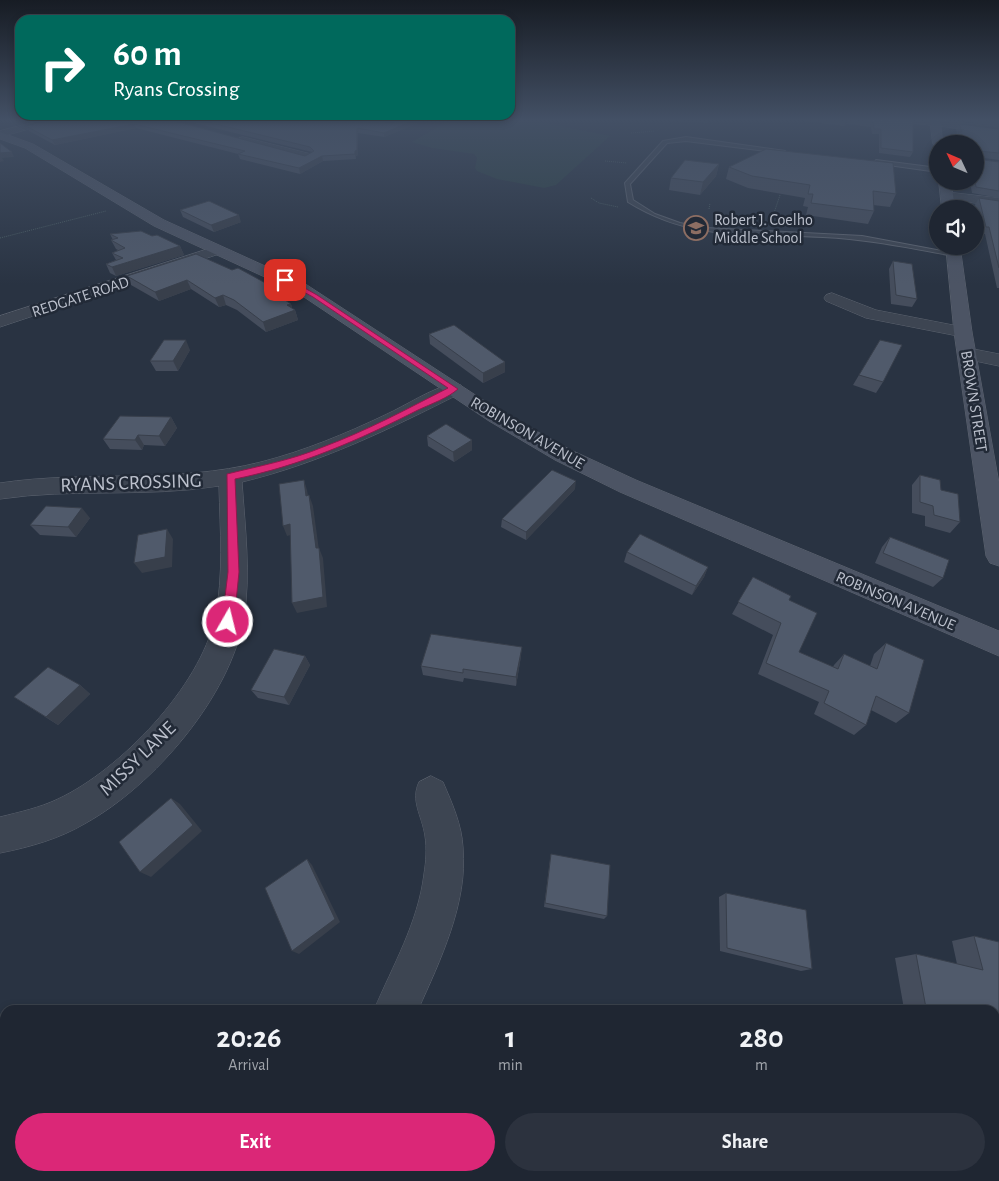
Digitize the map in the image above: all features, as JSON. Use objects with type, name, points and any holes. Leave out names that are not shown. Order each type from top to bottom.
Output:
[{"type":"street","name":"ROBINSON AVENUE","points":[[76,174],[159,224],[271,273],[315,296],[454,389],[538,442],[593,470],[999,644]]},
{"type":"street","points":[[984,202],[999,202]]},
{"type":"street","name":"REDGATE ROAD","points":[[0,322],[217,250]]},
{"type":"street","name":"BROWN STREET","points":[[955,255],[964,332],[999,556]]},
{"type":"street","points":[[832,298],[872,314],[964,332]]},
{"type":"street","points":[[968,354],[999,360]]},
{"type":"street","name":"RYANS CROSSING","points":[[0,491],[56,483],[159,484],[230,477],[261,470],[325,450],[380,426],[454,389]]},
{"type":"street","name":"MISSY LANE","points":[[0,836],[40,826],[68,814],[96,798],[125,775],[154,748],[194,696],[220,650],[228,622],[233,572],[230,477]]},
{"type":"street","points":[[398,1005],[416,968],[440,889],[445,857],[441,825],[431,794]]},
{"type":"lane","points":[[636,174],[627,184],[630,201],[644,212],[680,224],[724,232],[848,236],[929,247]]},
{"type":"path","points":[[774,213],[780,194]]},
{"type":"path","points":[[591,198],[599,203],[621,207]]},
{"type":"path","points":[[709,210],[710,203]]},
{"type":"path","points":[[0,238],[128,206]]},
{"type":"green space","points":[[485,174],[568,174],[556,185],[544,188],[497,179]]},
{"type":"building","points":[[674,174],[710,174],[703,182],[671,178]]},
{"type":"building","points":[[747,174],[894,174],[896,194],[873,191],[874,211],[811,203],[813,194],[808,194],[810,185]]},
{"type":"building","points":[[984,174],[999,174],[999,191],[984,188]]},
{"type":"building","points":[[979,198],[999,201],[999,268],[989,227],[986,227],[984,219],[984,200],[979,200]]},
{"type":"building","points":[[209,201],[239,215],[211,225],[180,210]]},
{"type":"building","points":[[141,231],[152,236],[157,235],[180,246],[112,267],[106,264],[123,258],[112,253],[125,248],[111,240],[118,238],[110,234]]},
{"type":"building","points":[[196,254],[232,270],[238,268],[271,286],[267,288],[291,304],[287,305],[295,310],[263,322],[234,300],[223,295],[215,298],[187,280],[155,292],[127,276]]},
{"type":"building","points":[[893,261],[912,264],[917,299],[896,295]]},
{"type":"building","points":[[454,325],[505,362],[483,373],[429,334]]},
{"type":"building","points":[[164,340],[186,340],[173,361],[150,361]]},
{"type":"building","points":[[880,340],[902,345],[883,382],[859,375]]},
{"type":"building","points":[[120,416],[171,417],[159,436],[138,435],[135,440],[103,439]]},
{"type":"building","points":[[446,424],[472,440],[453,452],[427,436]]},
{"type":"building","points":[[552,470],[576,481],[526,532],[502,519]]},
{"type":"building","points":[[920,475],[940,480],[941,490],[958,494],[960,522],[934,515],[933,506],[920,502]]},
{"type":"building","points":[[304,480],[306,496],[309,495],[316,548],[319,548],[323,597],[292,603],[290,524],[283,526],[279,484]]},
{"type":"building","points":[[46,506],[82,508],[68,527],[30,525]]},
{"type":"building","points":[[167,529],[165,557],[134,563],[138,535]]},
{"type":"building","points":[[640,534],[708,567],[696,586],[627,552]]},
{"type":"building","points":[[890,537],[949,560],[943,578],[883,553]]},
{"type":"building","points":[[753,577],[791,596],[789,600],[817,613],[799,652],[838,669],[844,654],[877,669],[886,643],[924,660],[909,713],[876,696],[866,725],[824,703],[829,691],[766,663],[781,623],[738,602]]},
{"type":"building","points":[[431,634],[522,647],[516,677],[463,669],[463,673],[421,666]]},
{"type":"building","points":[[274,649],[305,656],[284,697],[251,690]]},
{"type":"building","points":[[48,667],[80,685],[46,717],[14,697]]},
{"type":"building","points":[[171,798],[193,825],[140,872],[119,842]]},
{"type":"building","points":[[551,854],[610,865],[607,916],[545,903]]},
{"type":"building","points":[[307,859],[335,919],[292,951],[265,888]]},
{"type":"building","points":[[726,893],[806,910],[812,969],[727,948]]},
{"type":"building","points":[[974,936],[999,942],[999,1005],[925,1005],[916,954],[983,970]]},
{"type":"place","name":"Robert J. Coelho Middle School","points":[[696,228]]},
{"type":"route","points":[[228,622],[233,572],[230,477],[294,461],[325,450],[353,439],[454,389],[315,296],[285,280]]}]
